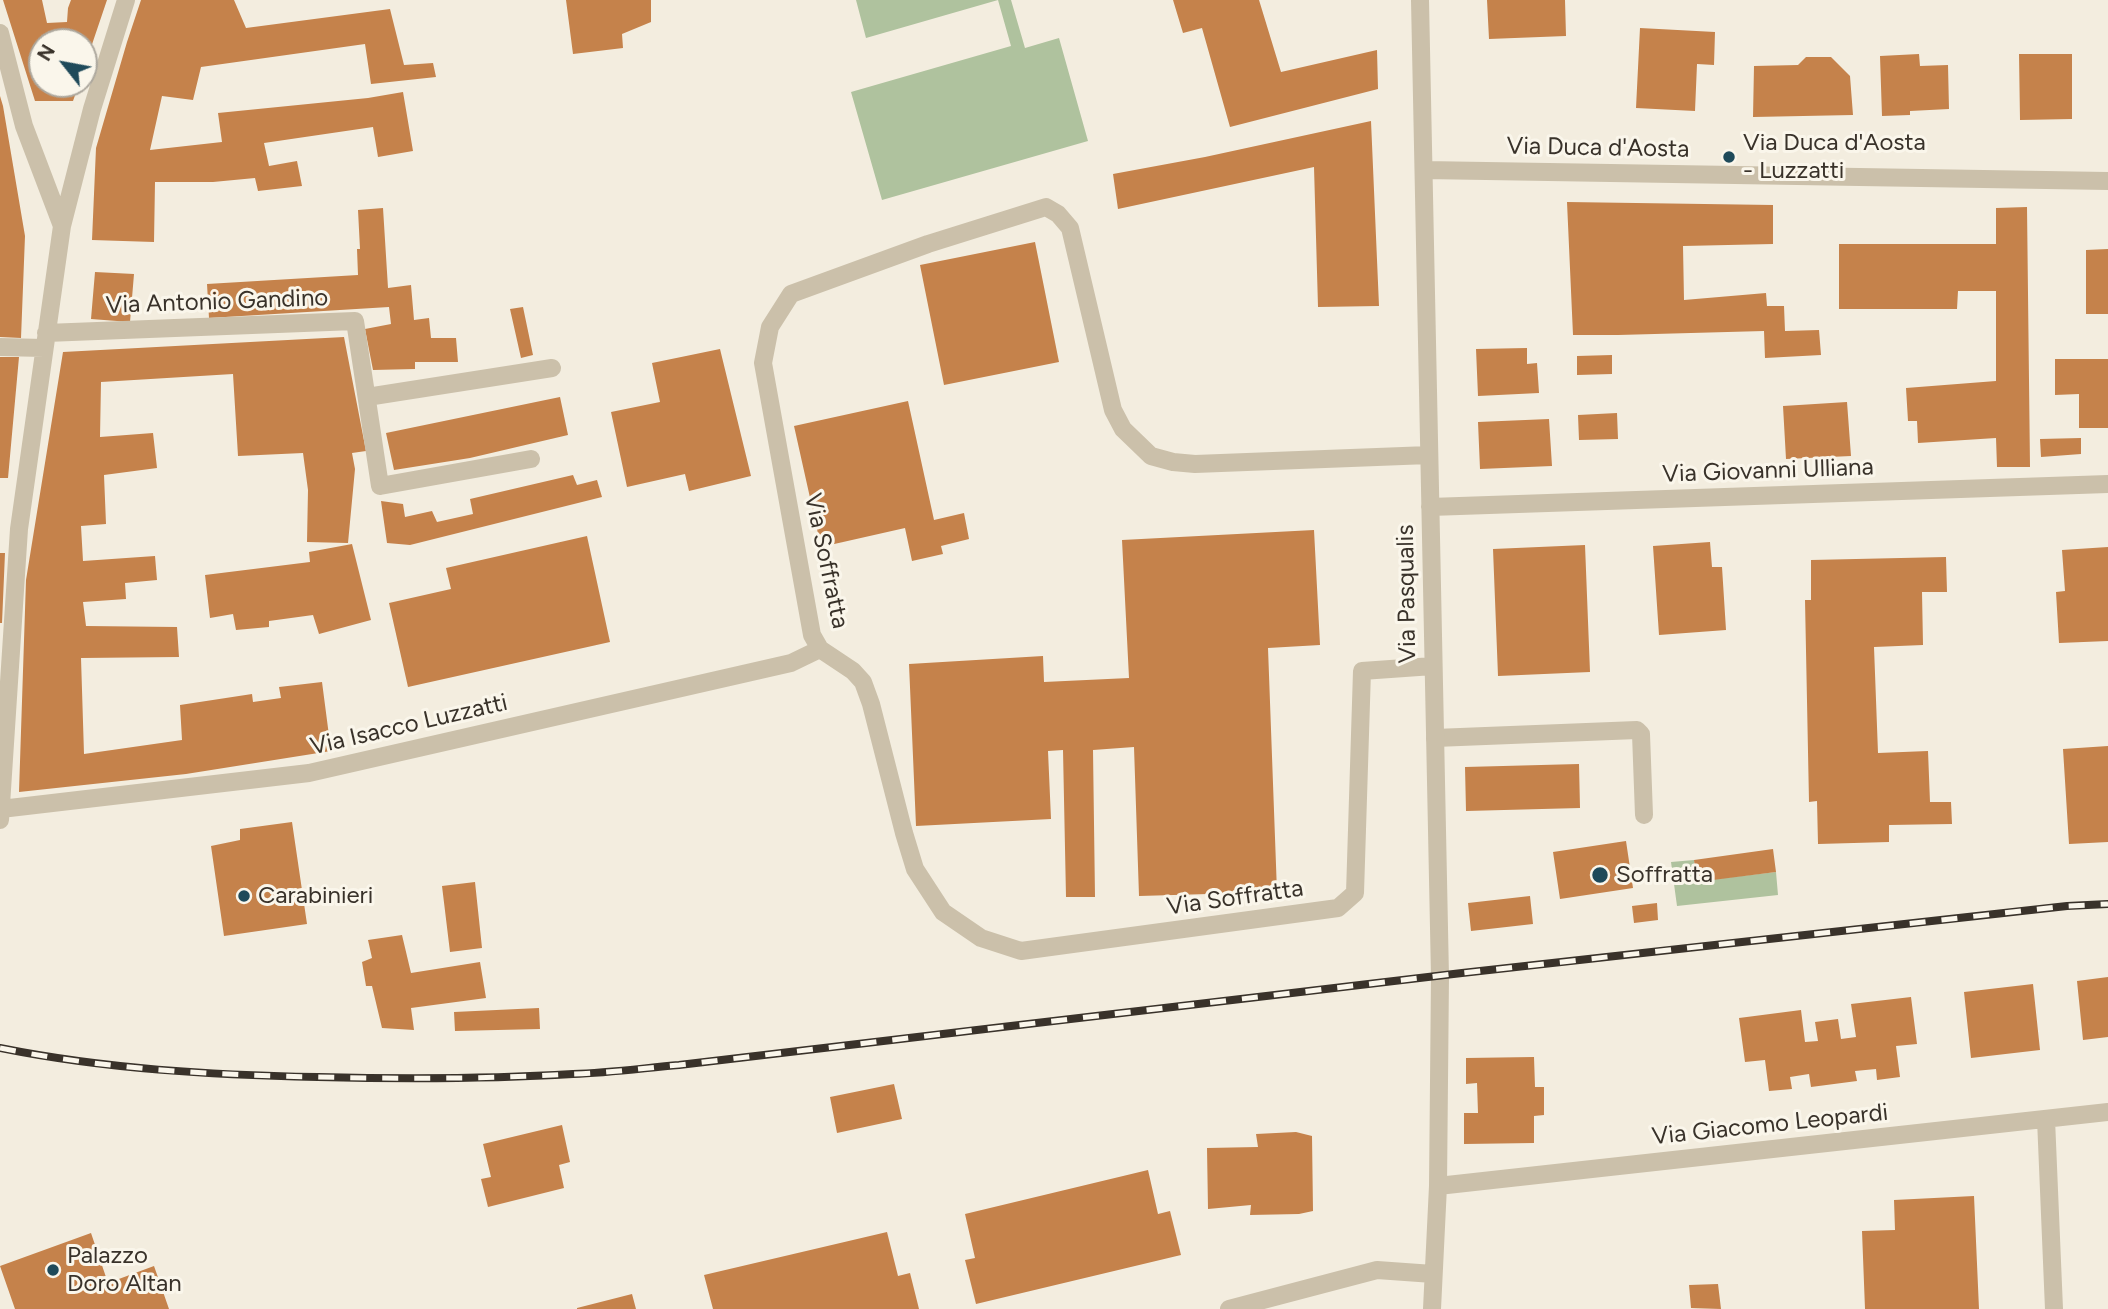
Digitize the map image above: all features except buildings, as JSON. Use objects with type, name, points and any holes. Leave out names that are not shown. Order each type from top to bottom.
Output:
[{"type":"street","points":[[0,820],[19,529],[62,226],[92,109],[126,0]]},
{"type":"street","name":"Via Pasqualis","points":[[1420,0],[1440,976],[1438,1186],[1432,1309]]},
{"type":"street","points":[[0,33],[24,126],[62,226]]},
{"type":"street","name":"Via Duca d'Aosta","points":[[1424,170],[2108,181]]},
{"type":"street","name":"Via Soffratta","points":[[1429,454],[1195,464],[1152,456],[1123,429],[1113,410],[1070,228],[1058,214],[1046,207],[929,244],[791,294],[770,327],[763,363],[812,635],[820,649],[853,671],[863,682],[915,869],[943,912],[981,937],[1021,951],[1338,908],[1355,893],[1362,671],[1433,666]]},
{"type":"street","name":"Via Antonio Gandino","points":[[45,341],[355,321],[380,485],[531,459]]},
{"type":"street","points":[[0,347],[45,341]]},
{"type":"street","points":[[367,397],[552,368]]},
{"type":"street","name":"Via Giovanni Ulliana","points":[[1430,507],[2108,484]]},
{"type":"street","name":"Via Isacco Luzzatti","points":[[1,809],[310,772],[791,663],[820,649]]},
{"type":"street","points":[[1435,738],[1637,730],[1641,734],[1644,815]]},
{"type":"street","name":"Via Giacomo Leopardi","points":[[1438,1186],[2108,1112]]},
{"type":"street","points":[[2046,1119],[2054,1309]]},
{"type":"street","points":[[1229,1309],[1377,1270],[1433,1274]]},
{"type":"green space","points":[[856,0],[998,0],[866,38]]},
{"type":"green space","points":[[998,0],[1011,0],[1025,48],[1059,38],[1088,141],[882,200],[851,92],[1011,46]]},
{"type":"green space","points":[[1694,860],[1697,881],[1776,872],[1778,895],[1677,906],[1671,862]]},
{"type":"railway","points":[[0,1048],[119,1066],[238,1075],[446,1078],[600,1073],[1462,973],[2067,906],[2108,904]]},
{"type":"place","name":"Via Duca d'Aosta - Luzzatti","points":[[1729,157]]},
{"type":"place","name":"Soffratta","points":[[1600,875]]},
{"type":"place","name":"Carabinieri","points":[[244,896]]},
{"type":"place","name":"Palazzo Doro Altan","points":[[53,1270]]}]
